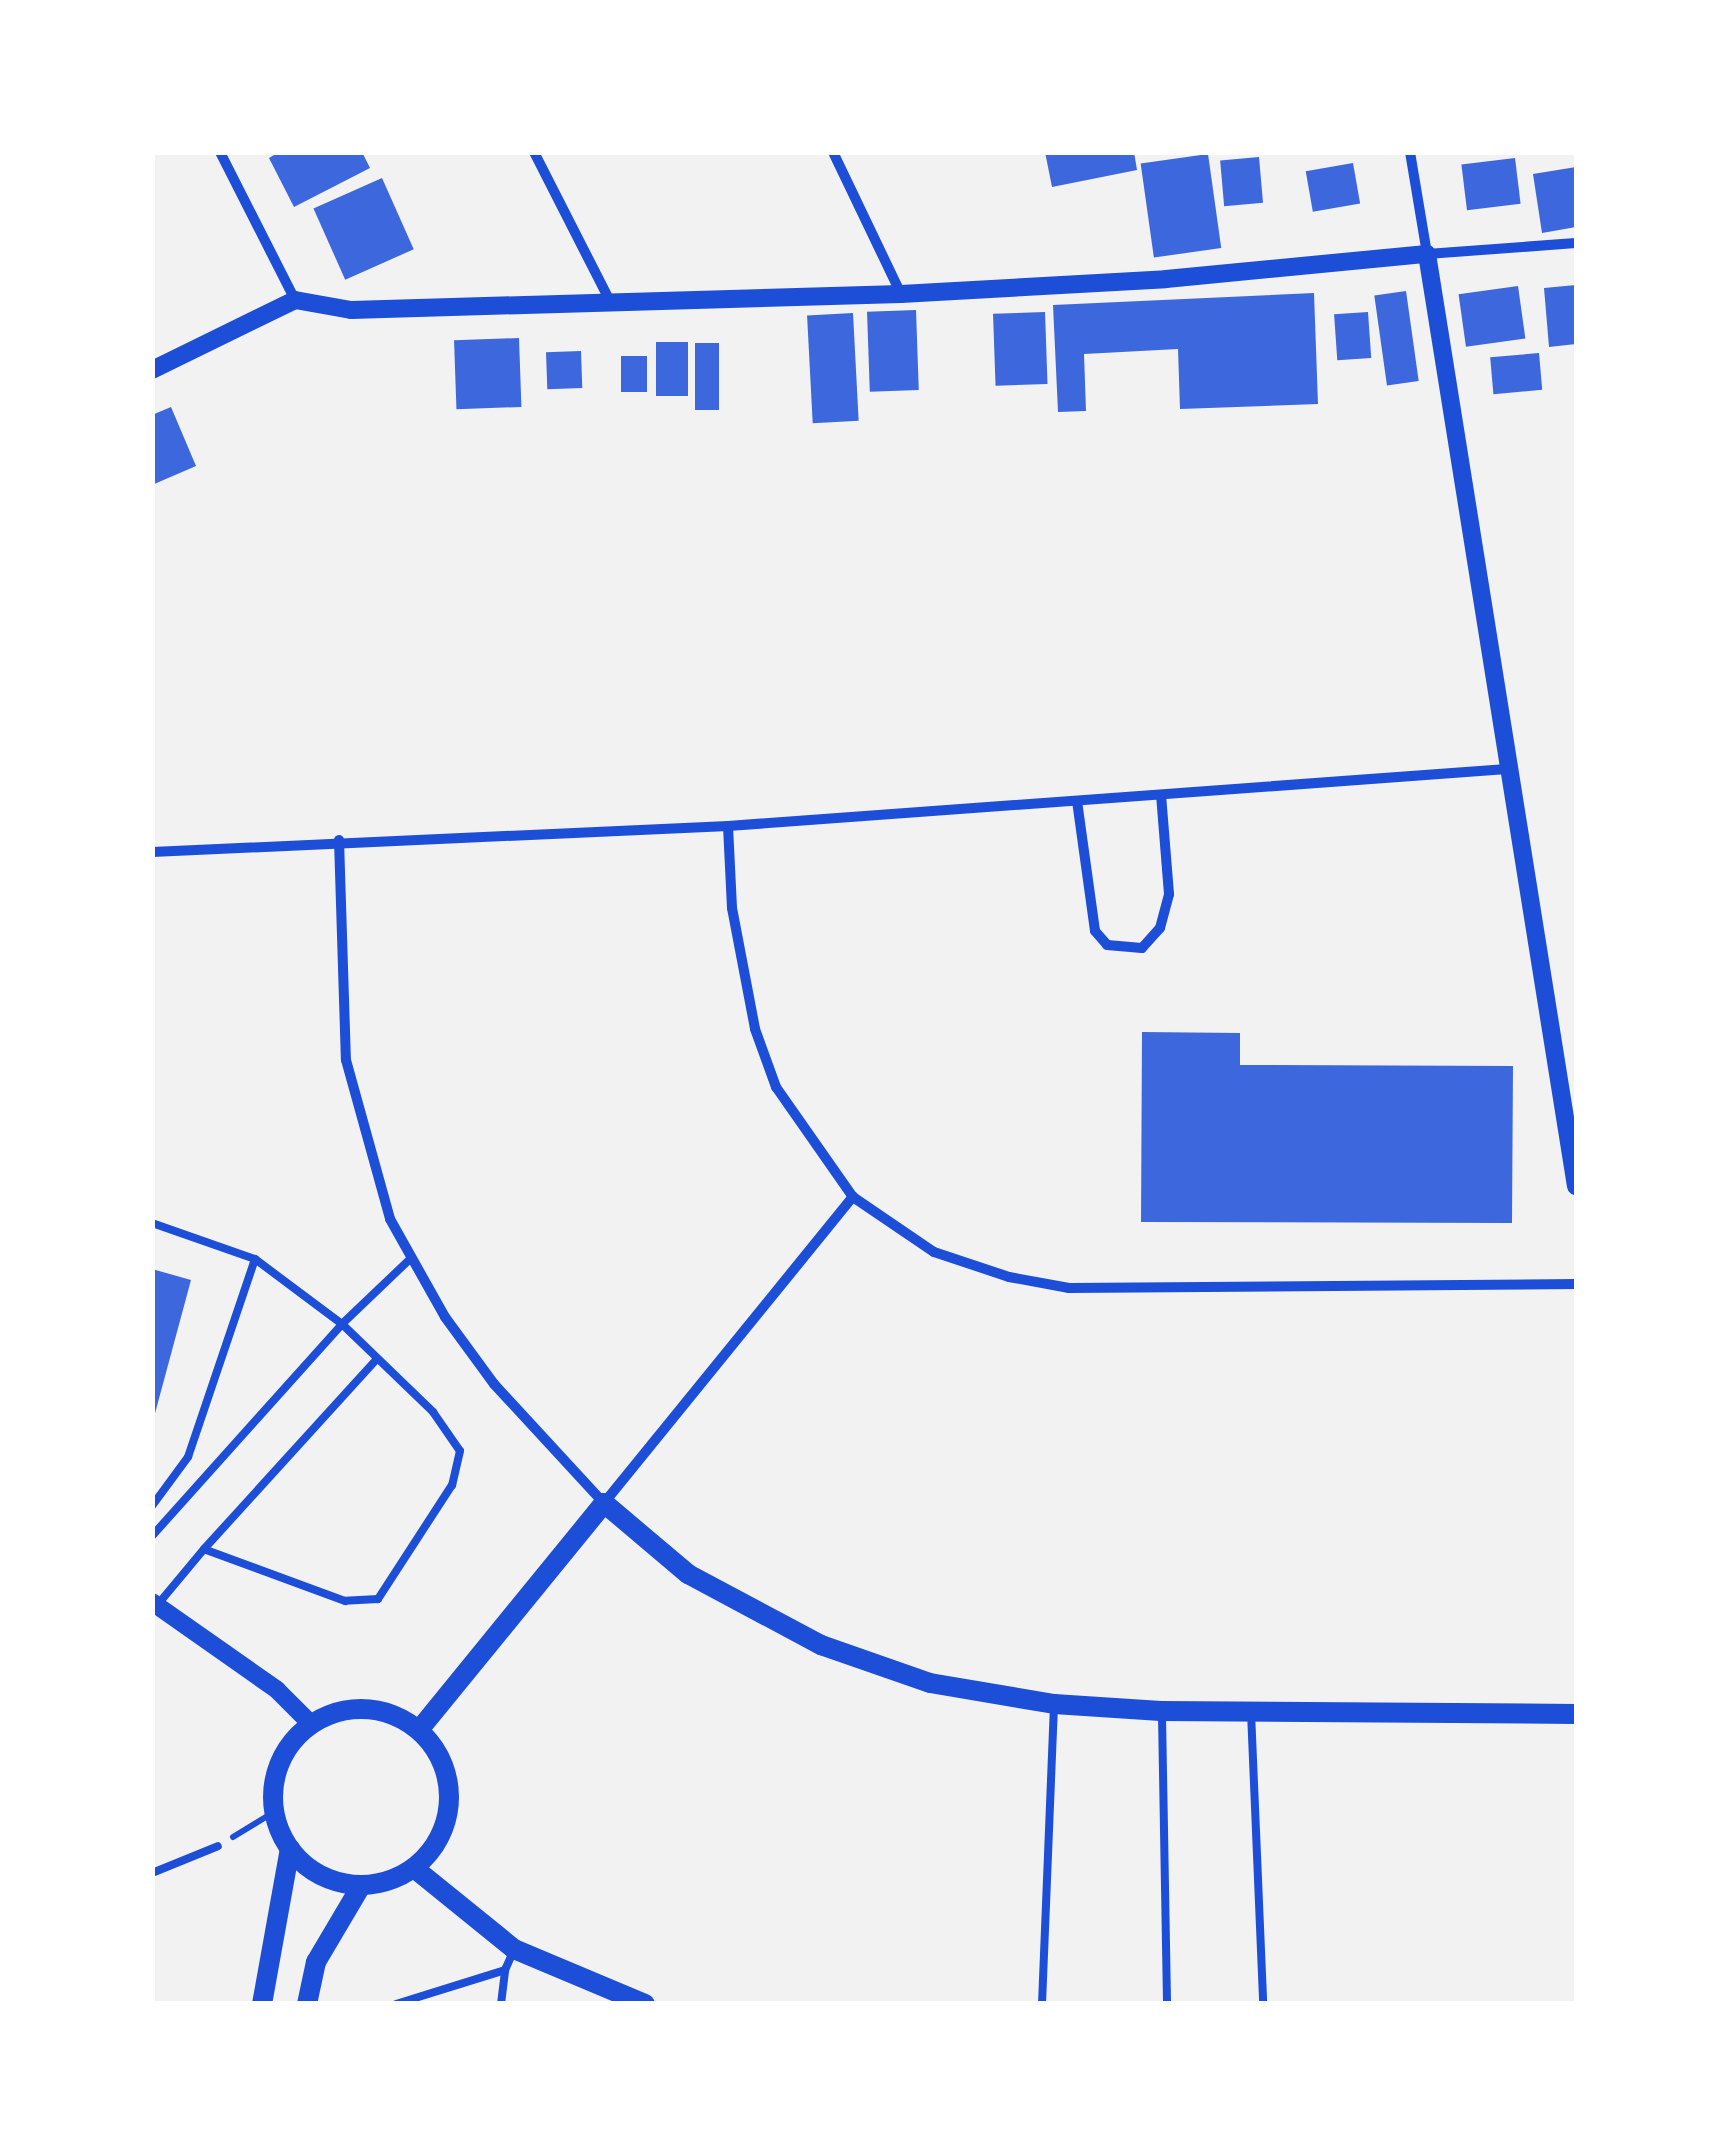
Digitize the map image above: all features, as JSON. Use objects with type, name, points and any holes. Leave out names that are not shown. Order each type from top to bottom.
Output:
[{"type":"main road","points":[[419,1730],[604,1503],[688,1574],[820,1644],[930,1683],[1054,1704],[1162,1711],[1576,1714]]},
{"type":"main road","points":[[366,1708],[419,1730],[434,1747],[450,1788],[442,1833],[414,1868],[361,1886],[314,1872],[290,1848],[274,1812],[280,1763],[311,1724],[366,1708]]},
{"type":"main road","points":[[262,2004],[290,1848]]},
{"type":"main road","points":[[414,1868],[514,1949],[645,2004]]},
{"type":"main road","points":[[308,2004],[316,1962],[361,1886]]},
{"type":"street","points":[[220,152],[295,300]]},
{"type":"street","points":[[534,152],[610,301]]},
{"type":"street","points":[[833,152],[901,294]]},
{"type":"street","points":[[1410,152],[1576,1186]]},
{"type":"street","points":[[152,370],[295,300],[351,310],[901,294],[1166,279],[1576,243]]},
{"type":"street","points":[[152,852],[339,840],[728,826],[1507,769]]},
{"type":"street","points":[[1077,801],[1095,931],[1107,946],[1142,948],[1160,928],[1169,894],[1161,795]]},
{"type":"street","points":[[728,826],[732,908],[754,1029],[776,1087],[853,1196],[934,1252],[1009,1277],[1069,1288],[1576,1284]]},
{"type":"street","points":[[339,840],[346,1060],[375,1175],[410,1259],[494,1384],[604,1503],[853,1196]]},
{"type":"street","points":[[155,1603],[277,1690],[311,1724]]},
{"type":"lane","points":[[152,1223],[255,1259],[342,1324],[433,1412],[460,1451],[452,1485],[378,1598],[344,1600],[204,1549]]},
{"type":"lane","points":[[152,1506],[188,1457],[255,1259]]},
{"type":"lane","points":[[152,1536],[342,1324],[410,1259]]},
{"type":"lane","points":[[155,1603],[377,1359]]},
{"type":"lane","points":[[1042,2004],[1054,1704]]},
{"type":"lane","points":[[1162,1711],[1167,2004]]},
{"type":"lane","points":[[1251,1712],[1263,2004]]},
{"type":"lane","points":[[152,1873],[218,1846]]},
{"type":"lane","points":[[501,2004],[505,1970],[514,1949]]},
{"type":"lane","points":[[396,2004],[505,1970]]},
{"type":"path","points":[[218,1846],[274,1812]]},
{"type":"building","points":[[279,152],[362,152],[370,168],[294,207],[269,158]]},
{"type":"building","points":[[1045,152],[1134,152],[1137,170],[1052,187]]},
{"type":"building","points":[[1208,154],[1221,248],[1154,258],[1141,163]]},
{"type":"building","points":[[1259,157],[1263,203],[1224,206],[1220,160]]},
{"type":"building","points":[[1515,158],[1521,204],[1467,210],[1461,165]]},
{"type":"building","points":[[1353,163],[1360,203],[1313,212],[1306,171]]},
{"type":"building","points":[[1576,167],[1576,227],[1542,233],[1533,174]]},
{"type":"building","points":[[382,178],[414,249],[345,280],[313,209]]},
{"type":"building","points":[[1576,285],[1576,344],[1549,347],[1544,288]]},
{"type":"building","points":[[1518,286],[1525,338],[1466,347],[1459,294]]},
{"type":"building","points":[[1406,291],[1419,381],[1387,386],[1374,295]]},
{"type":"building","points":[[1314,293],[1318,404],[1180,409],[1178,349],[1084,354],[1086,411],[1058,412],[1053,305]]},
{"type":"building","points":[[916,310],[919,390],[870,392],[867,312]]},
{"type":"building","points":[[1045,312],[1048,384],[996,386],[993,314]]},
{"type":"building","points":[[1368,312],[1371,358],[1337,360],[1334,314]]},
{"type":"building","points":[[853,313],[859,421],[813,423],[807,315]]},
{"type":"building","points":[[519,338],[521,407],[456,409],[454,340]]},
{"type":"building","points":[[656,342],[688,342],[688,396],[656,396]]},
{"type":"building","points":[[695,343],[719,343],[719,410],[695,410]]},
{"type":"building","points":[[581,351],[582,388],[547,389],[546,352]]},
{"type":"building","points":[[1539,353],[1542,390],[1493,394],[1490,357]]},
{"type":"building","points":[[621,356],[647,356],[647,392],[621,392]]},
{"type":"building","points":[[171,407],[196,466],[152,485],[152,415]]},
{"type":"building","points":[[1142,1032],[1240,1033],[1240,1065],[1513,1066],[1512,1223],[1141,1222]]},
{"type":"building","points":[[152,1269],[191,1280],[154,1417],[152,1417]]}]
